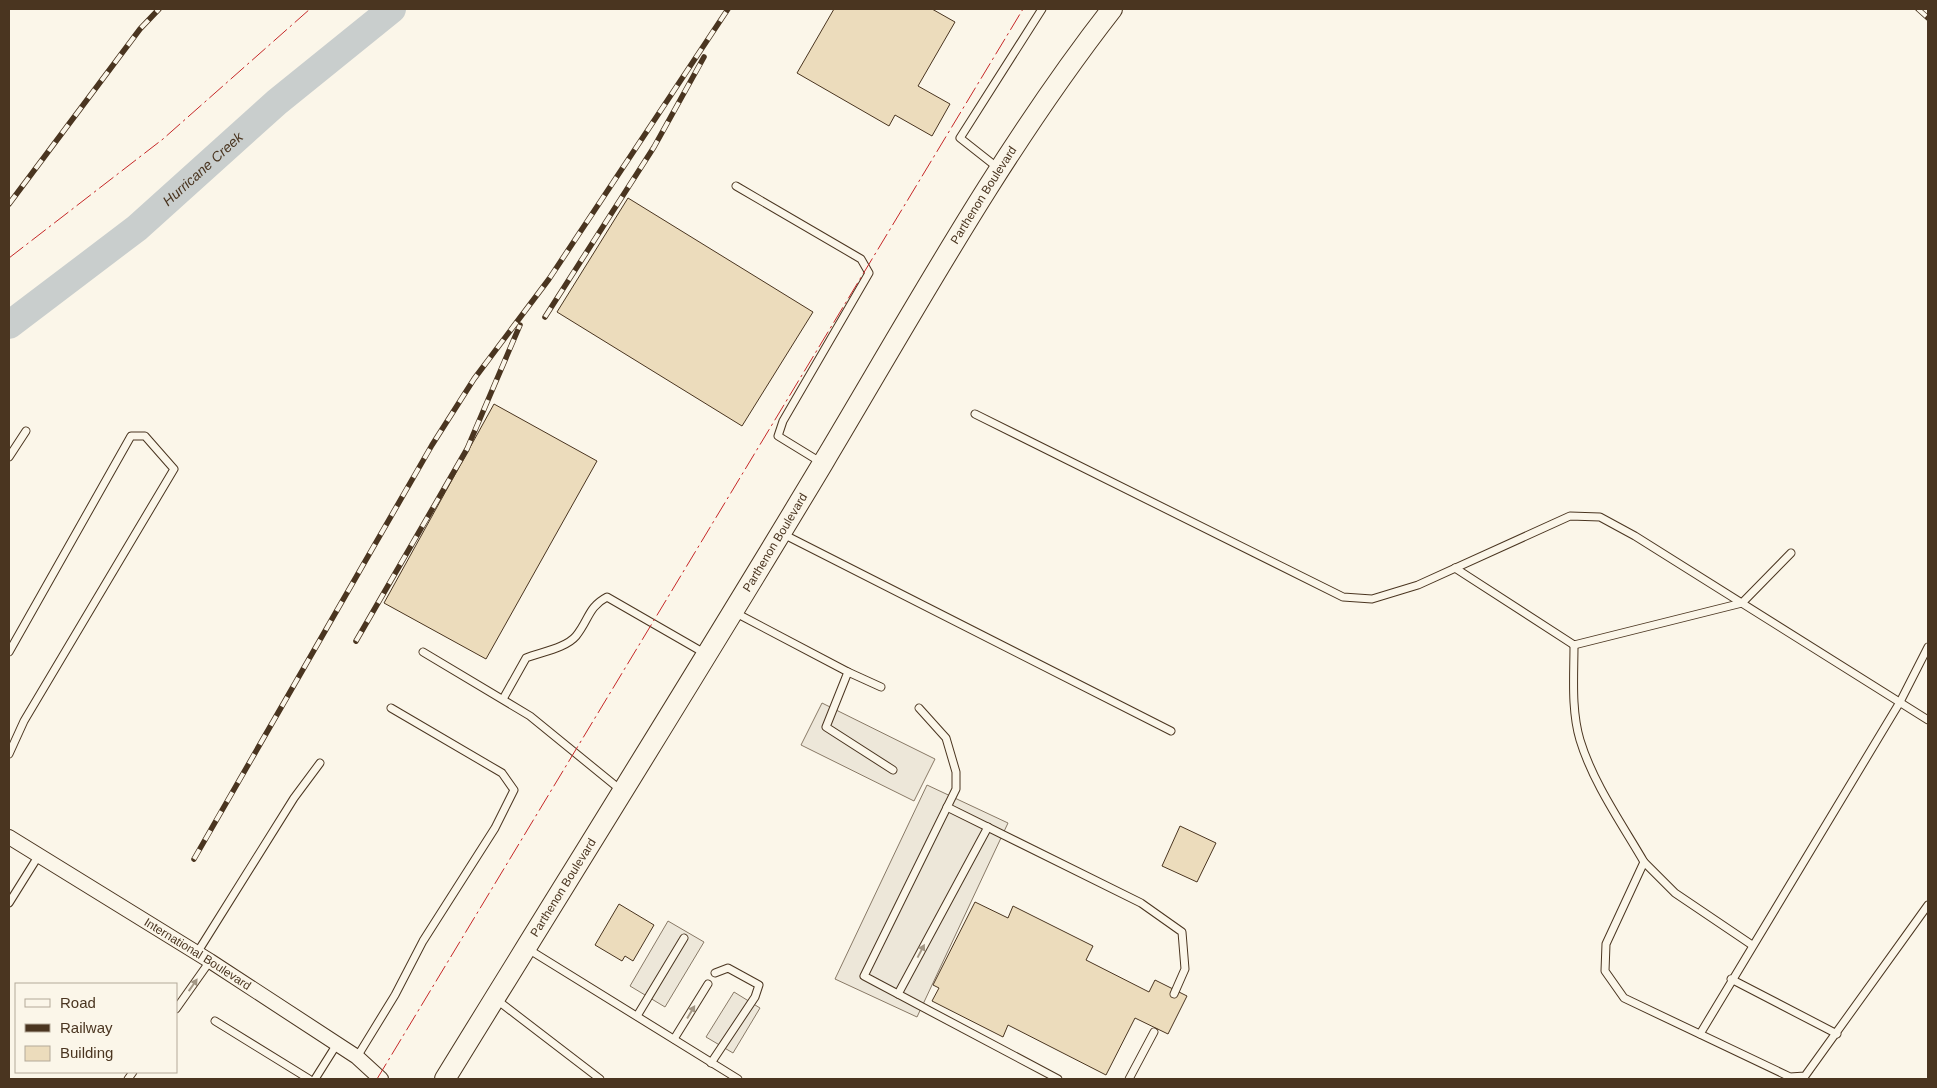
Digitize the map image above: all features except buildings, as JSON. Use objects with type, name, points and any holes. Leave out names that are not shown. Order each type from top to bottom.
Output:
[{"type":"main road","name":"Parthenon Boulevard","points":[[445,1079],[734,611],[1000,170],[1063,71],[1112,9]]},
{"type":"street","name":"International Boulevard","points":[[9,837],[198,953],[357,1057],[381,1079]]},
{"type":"lane","points":[[1000,170],[960,138],[1042,9]]},
{"type":"lane","points":[[736,186],[861,259],[869,273],[783,421],[778,436],[822,463]]},
{"type":"lane","points":[[975,414],[1343,597],[1372,599],[1418,585],[1570,516],[1600,517],[1635,536],[1928,720]]},
{"type":"lane","points":[[9,456],[26,432]]},
{"type":"lane","points":[[9,652],[131,436],[145,436],[174,469],[29,712],[9,754]]},
{"type":"lane","points":[[780,533],[1171,731]]},
{"type":"lane","points":[[1455,568],[1574,644],[1742,603],[1791,553]]},
{"type":"lane","points":[[503,699],[526,658],[566,644],[576,636],[595,603],[607,596],[707,654]]},
{"type":"lane","points":[[734,611],[848,672],[881,687]]},
{"type":"lane","points":[[1574,644],[1575,710],[1580,740],[1595,776],[1644,862],[1675,893],[1752,945]]},
{"type":"lane","points":[[1700,1034],[1731,979],[1900,702],[1928,647]]},
{"type":"lane","points":[[423,652],[530,716],[622,791]]},
{"type":"lane","points":[[848,672],[826,727],[893,770]]},
{"type":"lane","points":[[357,1057],[395,995],[423,941],[495,828],[514,790],[502,773],[391,708]]},
{"type":"lane","points":[[919,708],[946,738],[954,764],[956,789],[864,976],[1058,1079]]},
{"type":"lane","points":[[198,953],[294,798],[320,762]]},
{"type":"lane","points":[[947,807],[1141,903],[1182,932],[1185,969],[1174,994]]},
{"type":"lane","points":[[898,994],[988,827]]},
{"type":"lane","points":[[9,903],[39,855]]},
{"type":"lane","points":[[1644,862],[1606,944],[1605,970],[1624,998],[1790,1077],[1804,1076],[1928,905]]},
{"type":"lane","points":[[637,1016],[684,938]]},
{"type":"lane","points":[[526,947],[738,1079]]},
{"type":"lane","points":[[178,1006],[210,961]]},
{"type":"lane","points":[[712,1062],[755,997],[760,985],[728,968],[716,973]]},
{"type":"lane","points":[[1731,979],[1836,1034]]},
{"type":"lane","points":[[674,1039],[708,984]]},
{"type":"lane","points":[[494,999],[600,1079]]},
{"type":"lane","points":[[215,1021],[309,1079]]},
{"type":"lane","points":[[1129,1079],[1154,1032]]},
{"type":"lane","points":[[315,1079],[337,1044]]},
{"type":"shaded area","points":[[822,703],[935,759],[914,801],[801,745]]},
{"type":"shaded area","points":[[927,785],[1008,823],[917,1017],[835,979]]},
{"type":"shaded area","points":[[668,921],[704,942],[665,1007],[630,986]]},
{"type":"shaded area","points":[[734,992],[760,1008],[733,1053],[706,1037]]},
{"type":"waterway","name":"Hurricane Creek","points":[[9,325],[137,228],[277,102],[392,9]]},
{"type":"railway","points":[[9,204],[140,29],[159,9]]},
{"type":"railway","points":[[194,859],[432,445],[474,379],[549,279],[728,9]]},
{"type":"railway","points":[[1918,9],[1928,18]]},
{"type":"railway","points":[[545,317],[654,147],[704,57]]},
{"type":"railway","points":[[356,641],[467,449],[520,325]]},
{"type":"power","points":[[9,258],[163,139],[310,9]]},
{"type":"power","points":[[377,1079],[1023,9]]}]
